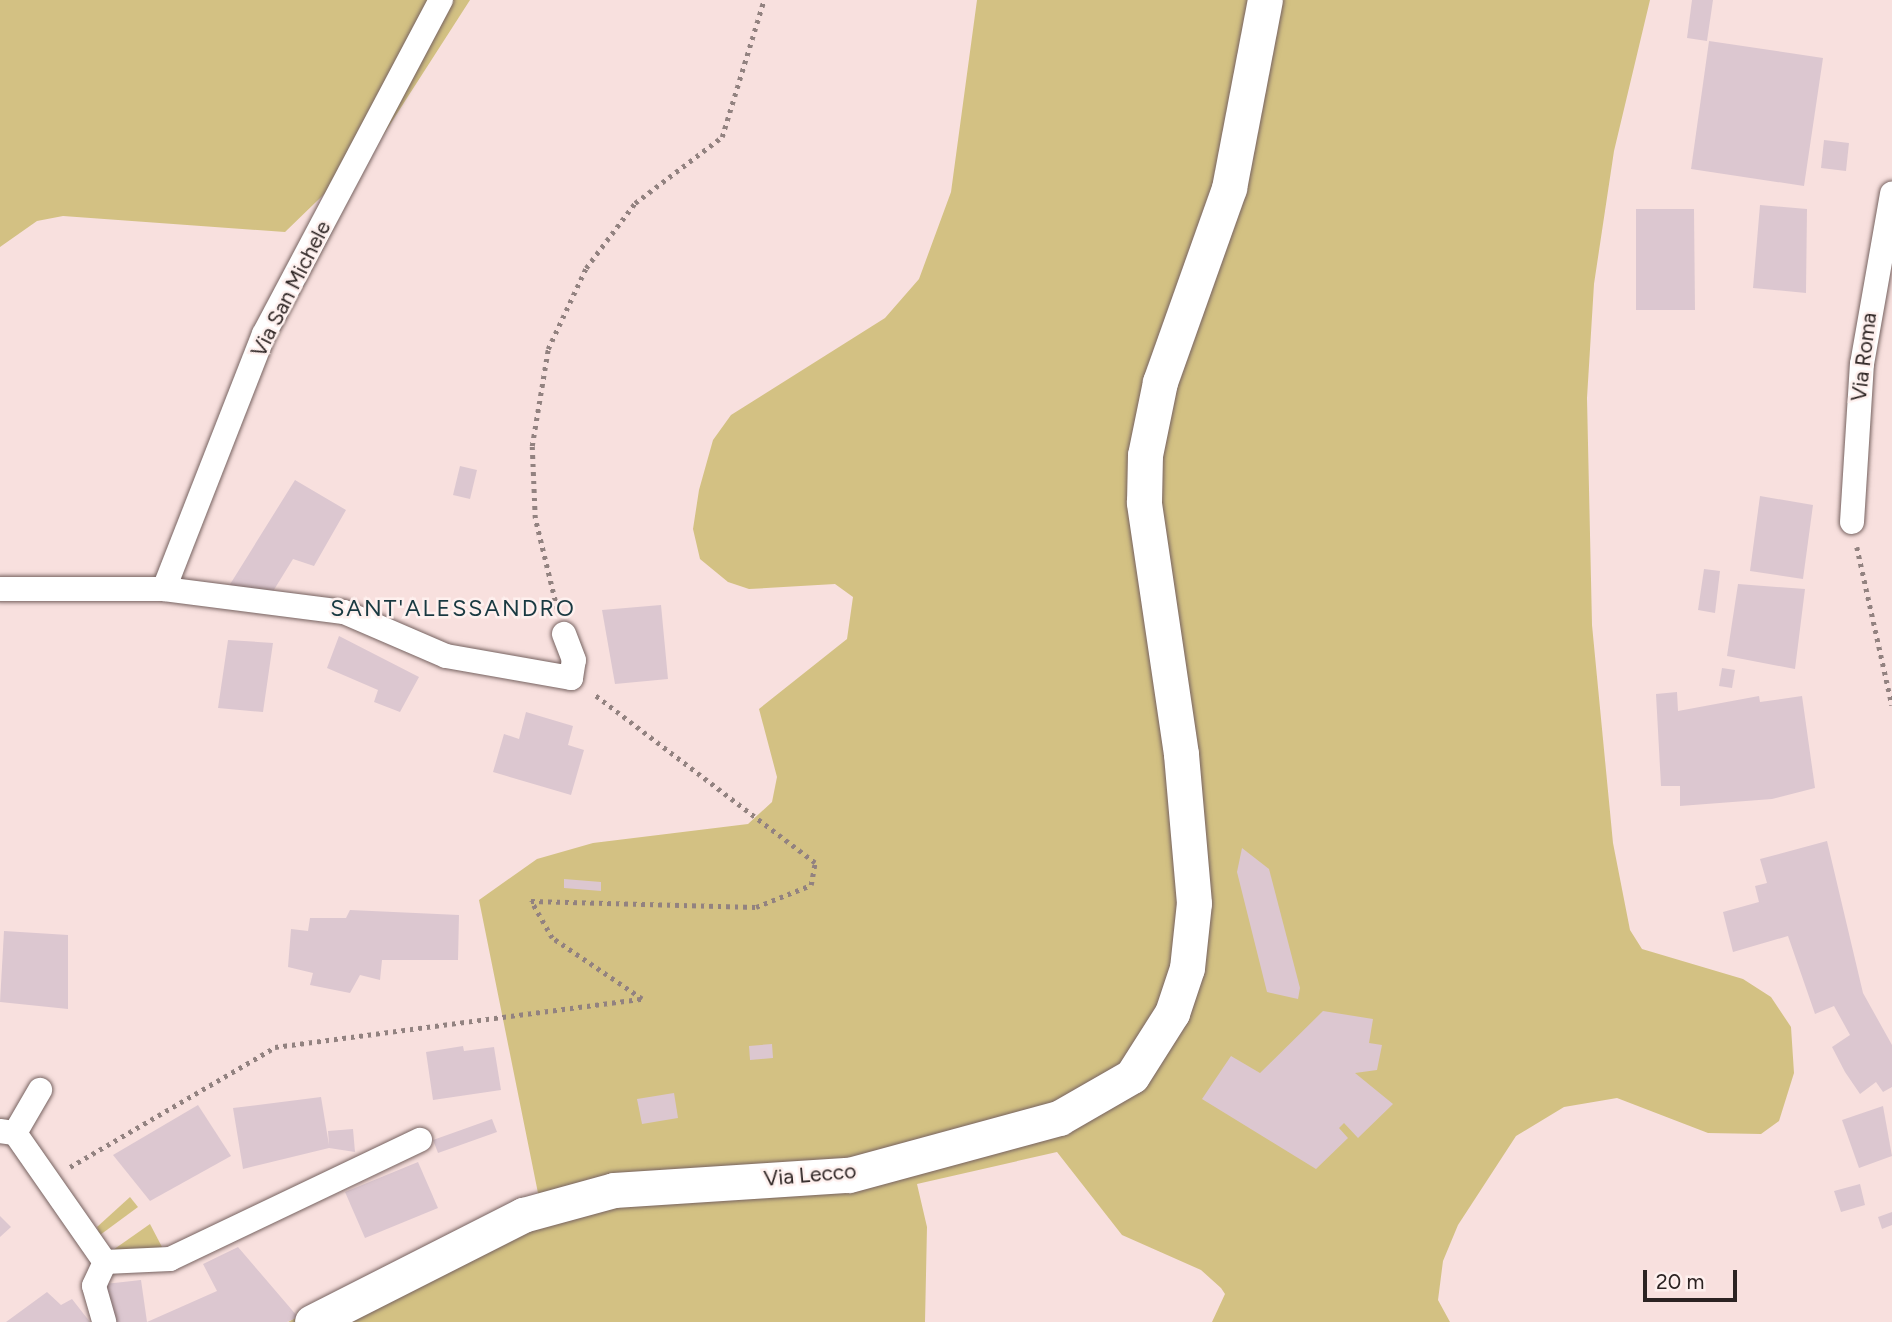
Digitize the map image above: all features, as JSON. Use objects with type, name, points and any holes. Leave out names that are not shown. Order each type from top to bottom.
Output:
[{"type":"main road","name":"Via Lecco","points":[[312,1322],[523,1215],[588,1197],[849,1175],[1059,1118],[1132,1076],[1172,1013],[1187,968],[1194,903],[1181,754],[1144,502],[1145,455],[1160,382],[1228,188],[1265,0]]},
{"type":"street","name":"Via San Michele","points":[[164,589],[264,334],[441,0]]},
{"type":"street","name":"Via Roma","points":[[1853,522],[1861,364],[1892,194]]},
{"type":"street","points":[[0,590],[164,589],[344,612],[446,656],[571,678],[574,660],[564,634]]},
{"type":"street","points":[[40,1090],[7,1132],[48,1180],[105,1262]]},
{"type":"street","points":[[105,1262],[170,1259],[420,1140]]},
{"type":"street","points":[[104,1322],[94,1286],[105,1262]]},
{"type":"path","points":[[564,634],[534,518],[532,446],[548,349],[586,268],[628,212],[722,137],[764,0]]},
{"type":"path","points":[[1853,522],[1892,705]]},
{"type":"path","points":[[48,1180],[275,1047],[642,999],[552,938],[531,901],[756,907],[811,885],[815,863],[571,678]]},
{"type":"shaded area","points":[[0,0],[470,0],[380,140],[285,232],[63,216],[37,221],[0,247]]},
{"type":"shaded area","points":[[977,0],[1650,0],[1614,151],[1594,284],[1587,398],[1592,625],[1613,843],[1630,930],[1642,949],[1743,979],[1771,997],[1791,1027],[1794,1073],[1779,1121],[1761,1134],[1708,1133],[1617,1098],[1564,1107],[1516,1136],[1458,1225],[1443,1261],[1438,1300],[1450,1322],[1212,1322],[1225,1294],[1221,1288],[1201,1270],[1122,1235],[1057,1152],[917,1184],[927,1227],[925,1322],[288,1322],[430,1246],[541,1208],[479,900],[537,859],[593,843],[748,824],[772,802],[777,777],[759,709],[847,639],[853,597],[835,584],[749,589],[728,582],[700,559],[693,529],[699,490],[713,440],[731,415],[885,318],[919,279],[951,192]]},
{"type":"shaded area","points":[[130,1197],[138,1207],[100,1235],[97,1227]]},
{"type":"shaded area","points":[[150,1224],[162,1247],[133,1255],[113,1250]]},
{"type":"building","points":[[1692,0],[1713,0],[1707,41],[1687,38]]},
{"type":"building","points":[[1709,41],[1823,58],[1804,186],[1691,169]]},
{"type":"building","points":[[1824,140],[1849,143],[1846,171],[1821,168]]},
{"type":"building","points":[[1760,205],[1807,209],[1806,293],[1753,288]]},
{"type":"building","points":[[1636,209],[1694,209],[1695,310],[1636,310]]},
{"type":"building","points":[[460,466],[477,470],[470,499],[453,495]]},
{"type":"building","points":[[295,480],[346,510],[314,566],[293,559],[267,601],[229,586]]},
{"type":"building","points":[[1760,496],[1813,505],[1803,579],[1750,571]]},
{"type":"building","points":[[1704,569],[1720,571],[1715,613],[1698,610]]},
{"type":"building","points":[[1738,584],[1805,589],[1795,669],[1727,656]]},
{"type":"building","points":[[661,605],[668,679],[615,684],[602,610]]},
{"type":"building","points":[[339,636],[419,677],[400,712],[374,702],[378,690],[327,668]]},
{"type":"building","points":[[228,640],[273,643],[263,712],[218,708]]},
{"type":"building","points":[[1722,668],[1735,670],[1732,688],[1719,686]]},
{"type":"building","points":[[1677,692],[1678,711],[1759,696],[1760,702],[1802,696],[1815,788],[1772,799],[1680,806],[1680,786],[1661,786],[1656,694]]},
{"type":"building","points":[[526,712],[573,726],[568,745],[584,750],[571,795],[493,772],[504,734],[519,739]]},
{"type":"building","points":[[1827,841],[1863,993],[1892,1045],[1892,1087],[1883,1092],[1876,1082],[1860,1094],[1845,1072],[1832,1047],[1850,1035],[1834,1006],[1815,1014],[1788,936],[1733,952],[1723,912],[1759,902],[1755,886],[1767,883],[1760,859]]},
{"type":"building","points":[[1242,848],[1269,869],[1300,988],[1298,999],[1267,992],[1237,872]]},
{"type":"building","points":[[564,879],[601,882],[601,891],[564,888]]},
{"type":"building","points":[[350,910],[459,915],[458,960],[382,960],[380,980],[360,975],[350,993],[310,985],[313,973],[288,967],[291,929],[308,931],[310,918],[346,918]]},
{"type":"building","points":[[4,931],[68,935],[68,1009],[0,1002]]},
{"type":"building","points":[[1323,1011],[1373,1019],[1369,1043],[1382,1045],[1377,1070],[1355,1073],[1393,1104],[1358,1138],[1344,1123],[1339,1128],[1348,1138],[1316,1169],[1202,1099],[1231,1056],[1260,1073]]},
{"type":"building","points":[[772,1044],[773,1058],[750,1060],[749,1046]]},
{"type":"building","points":[[463,1046],[464,1051],[494,1047],[501,1090],[433,1100],[426,1052]]},
{"type":"building","points":[[674,1093],[678,1118],[642,1124],[637,1099]]},
{"type":"building","points":[[321,1097],[329,1145],[328,1131],[353,1129],[355,1152],[329,1148],[243,1169],[233,1108]]},
{"type":"building","points":[[198,1105],[231,1156],[150,1201],[113,1155]]},
{"type":"building","points":[[1883,1106],[1892,1156],[1859,1168],[1842,1120]]},
{"type":"building","points":[[492,1119],[497,1132],[438,1153],[433,1140]]},
{"type":"building","points":[[418,1162],[438,1208],[365,1238],[345,1192]]},
{"type":"building","points":[[1860,1184],[1865,1205],[1841,1212],[1834,1191]]},
{"type":"building","points":[[1892,1212],[1892,1225],[1882,1229],[1878,1217]]},
{"type":"building","points":[[0,1216],[11,1227],[0,1237]]},
{"type":"building","points":[[238,1247],[298,1317],[287,1322],[147,1322],[217,1291],[203,1264]]},
{"type":"building","points":[[141,1280],[147,1322],[114,1322],[105,1284]]},
{"type":"building","points":[[47,1292],[61,1305],[72,1299],[90,1322],[6,1322]]},
{"type":"district","name":"SANT'ALESSANDRO","points":[[453,608]]}]
